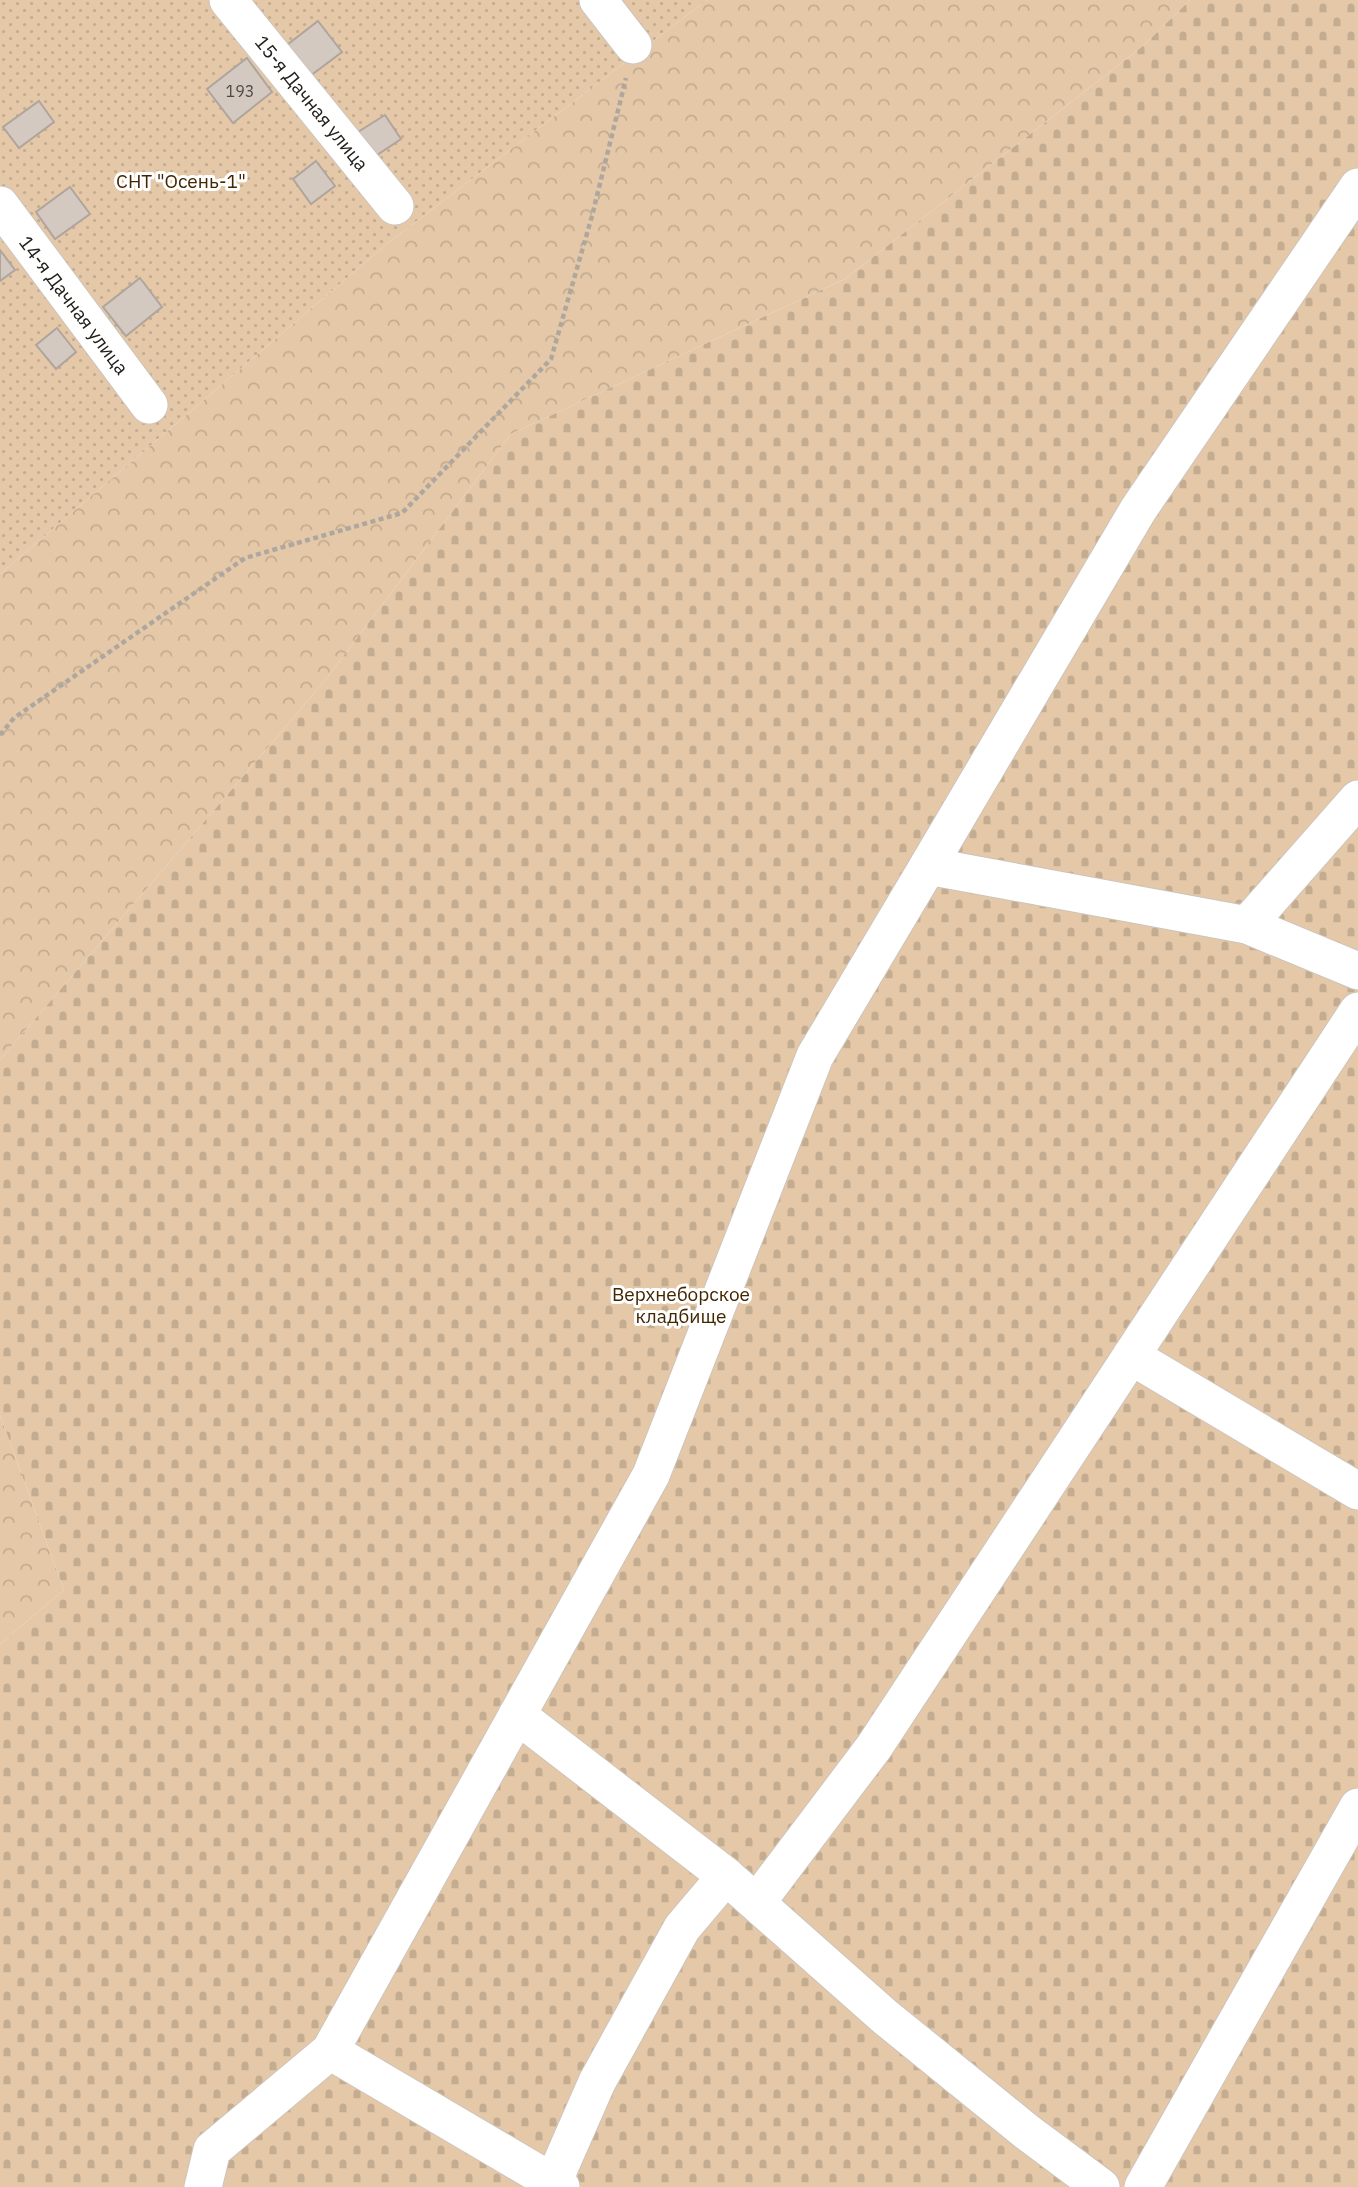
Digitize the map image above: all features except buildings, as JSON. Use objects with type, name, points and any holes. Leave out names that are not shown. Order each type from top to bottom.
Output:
[{"type":"street","name":"15-я Дачная улица","points":[[228,0],[395,206]]},
{"type":"street","points":[[598,0],[633,46]]},
{"type":"street","points":[[203,2187],[212,2150],[330,2051],[651,1475],[815,1056],[1138,510],[1358,187]]},
{"type":"street","name":"14-я Дачная улица","points":[[0,205],[149,405]]},
{"type":"street","points":[[1247,925],[1358,799]]},
{"type":"street","points":[[928,866],[1247,925],[1358,971]]},
{"type":"street","points":[[757,1902],[874,1747],[1358,1011]]},
{"type":"street","points":[[1131,1356],[1358,1492]]},
{"type":"street","points":[[517,1715],[726,1876],[884,2016],[1027,2132],[1101,2187]]},
{"type":"street","points":[[1143,2187],[1358,1807]]},
{"type":"street","points":[[330,2051],[555,2186],[597,2082],[682,1928],[726,1876]]},
{"type":"path","points":[[0,735],[14,718],[245,558],[402,513],[551,359],[593,216],[633,46]]},
{"type":"green space","name":"СНТ \"Осень-1\"","points":[[0,0],[707,0],[388,243],[0,574]]},
{"type":"green space","points":[[707,0],[1190,0],[1144,45],[845,279],[511,434],[323,683],[0,1060],[0,574],[388,243]]},
{"type":"green space","name":"Верхнеборское кладбище","points":[[1190,0],[1358,0],[1358,2187],[0,2187],[0,1644],[64,1590],[0,1415],[0,1060],[323,683],[511,434],[845,279],[1144,45]]},
{"type":"green space","points":[[0,1415],[64,1590],[0,1644]]}]
